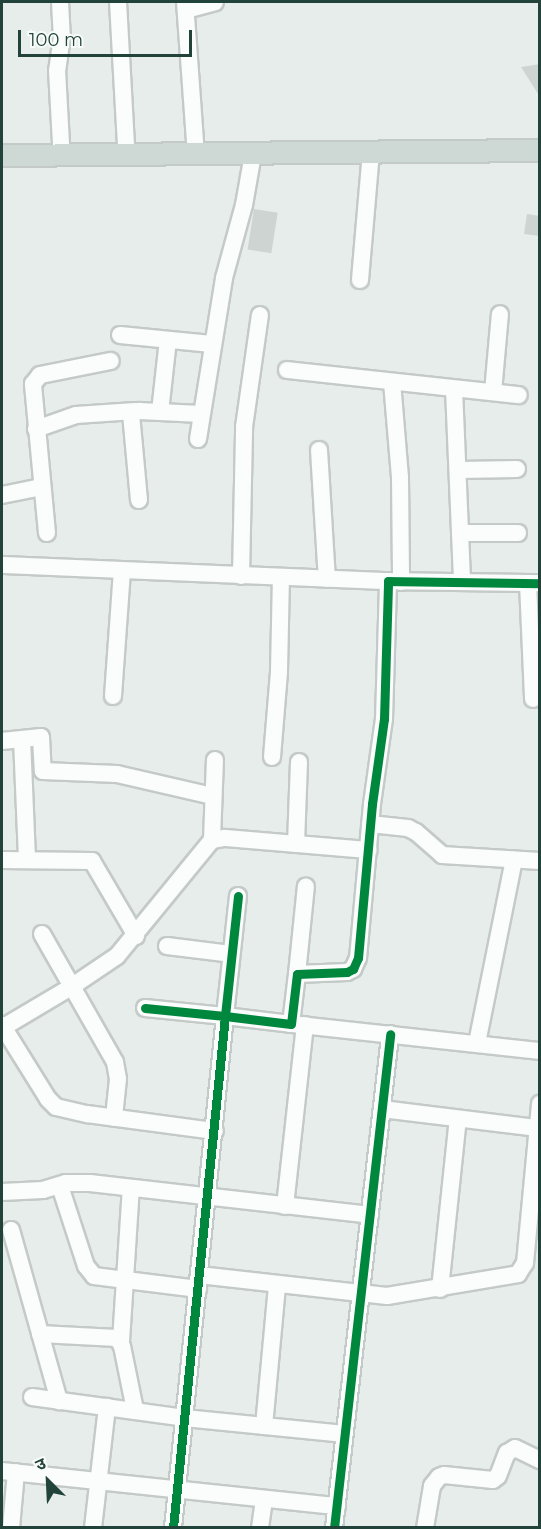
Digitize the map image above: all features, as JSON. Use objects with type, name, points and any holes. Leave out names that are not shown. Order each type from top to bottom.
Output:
[{"type":"main road","points":[[2,144],[540,140]]},
{"type":"main road","points":[[2,155],[540,150]]},
{"type":"street","points":[[60,2],[62,36],[57,70],[61,144]]},
{"type":"street","points":[[118,2],[126,144]]},
{"type":"street","points":[[195,143],[186,6],[215,2]]},
{"type":"street","points":[[360,280],[371,152]]},
{"type":"street","points":[[198,439],[212,344],[254,154]]},
{"type":"street","points":[[493,393],[500,314]]},
{"type":"street","points":[[241,576],[244,427],[260,315]]},
{"type":"street","points":[[120,335],[212,344]]},
{"type":"street","points":[[160,412],[168,340]]},
{"type":"street","points":[[47,533],[33,393],[35,378],[40,375],[111,361]]},
{"type":"street","points":[[288,370],[519,395]]},
{"type":"street","points":[[297,974],[347,972],[356,964],[370,824],[384,719],[394,581],[400,478],[392,382]]},
{"type":"street","points":[[454,389],[462,582]]},
{"type":"street","points":[[36,429],[76,415],[135,411],[201,414]]},
{"type":"street","points":[[135,411],[131,420],[139,500]]},
{"type":"street","points":[[319,450],[327,579]]},
{"type":"street","points":[[459,470],[517,469]]},
{"type":"street","points":[[2,495],[42,488]]},
{"type":"street","points":[[460,534],[518,534]]},
{"type":"street","points":[[2,565],[281,578],[534,583],[533,699]]},
{"type":"street","points":[[113,696],[122,572]]},
{"type":"street","points":[[272,757],[279,671],[281,578]]},
{"type":"street","points":[[2,741],[41,737],[43,771],[117,774],[212,796]]},
{"type":"street","points":[[22,739],[27,859]]},
{"type":"street","points":[[214,1131],[114,1118],[56,1107],[48,1100],[2,1027],[71,987],[117,956],[136,936],[212,840],[215,760]]},
{"type":"street","points":[[296,844],[299,762]]},
{"type":"street","points":[[370,824],[408,828],[416,832],[442,855],[540,861]]},
{"type":"street","points":[[212,840],[225,838],[368,849]]},
{"type":"street","points":[[2,860],[92,861],[136,936]]},
{"type":"street","points":[[477,1043],[514,860]]},
{"type":"street","points":[[285,1206],[298,1024],[297,974],[306,886]]},
{"type":"street","points":[[173,1527],[209,1198],[238,896]]},
{"type":"street","points":[[42,934],[115,1062],[118,1079],[114,1118]]},
{"type":"street","points":[[167,946],[231,954]]},
{"type":"street","points":[[145,1008],[540,1051]]},
{"type":"street","points":[[334,1527],[390,1034]]},
{"type":"street","points":[[60,1185],[89,1272],[101,1278],[123,1281],[277,1285],[387,1296],[440,1289],[511,1277],[522,1270],[540,1104]]},
{"type":"street","points":[[382,1109],[536,1128]]},
{"type":"street","points":[[440,1289],[458,1119]]},
{"type":"street","points":[[2,1192],[43,1190],[76,1182],[370,1215]]},
{"type":"street","points":[[130,1188],[121,1341],[135,1410]]},
{"type":"street","points":[[11,1230],[59,1401]]},
{"type":"street","points":[[264,1426],[277,1285]]},
{"type":"street","points":[[40,1334],[112,1337],[121,1341]]},
{"type":"street","points":[[33,1397],[185,1418],[344,1434]]},
{"type":"street","points":[[93,1527],[107,1407]]},
{"type":"street","points":[[425,1527],[432,1486],[439,1477],[444,1475],[493,1480],[498,1476],[507,1453],[515,1448],[540,1460]]},
{"type":"street","points":[[11,1527],[9,1472],[337,1506]]},
{"type":"street","points":[[260,1527],[264,1499]]},
{"type":"building","points":[[540,64],[540,97],[521,67]]},
{"type":"building","points":[[254,209],[278,213],[271,253],[248,249]]},
{"type":"building","points":[[527,214],[540,216],[540,236],[524,234]]},
{"type":"cycle path","points":[[238,896],[225,1016],[291,1024],[297,974],[347,972],[353,969],[358,958],[372,804],[384,719],[388,581],[540,583]]},
{"type":"cycle path","points":[[145,1008],[225,1016],[173,1528]]},
{"type":"cycle path","points":[[334,1528],[390,1034]]}]
